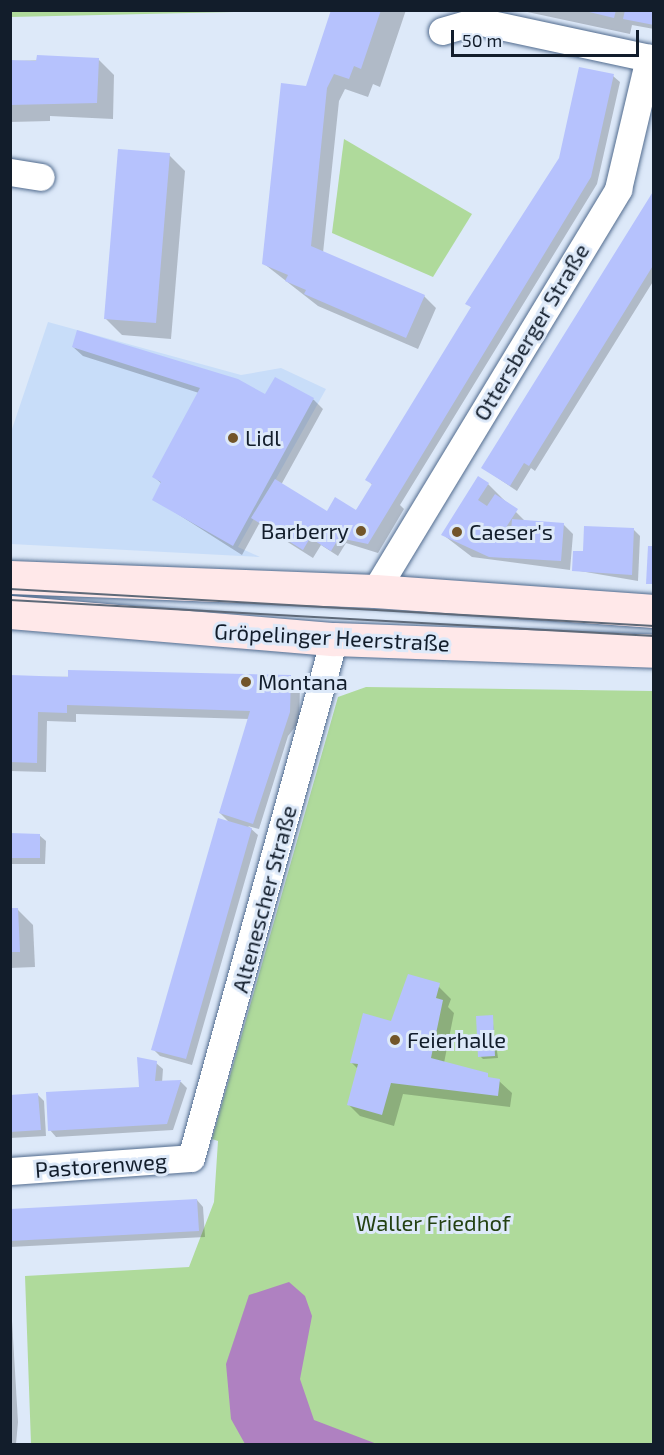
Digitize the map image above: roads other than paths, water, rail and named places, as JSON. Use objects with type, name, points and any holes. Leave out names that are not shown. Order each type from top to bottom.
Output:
[{"type":"main road","name":"Gröpelinger Heerstraße","points":[[10,577],[375,591],[654,610]]},
{"type":"main road","name":"Gröpelinger Heerstraße","points":[[10,612],[334,639],[654,651]]},
{"type":"street","points":[[442,31],[477,21],[651,58]]},
{"type":"street","name":"Ottersberger Straße","points":[[375,591],[618,189],[651,58]]},
{"type":"street","points":[[10,172],[41,177]]},
{"type":"street","name":"Altenescher Straße","points":[[191,1158],[334,639]]},
{"type":"street","name":"Pastorenweg","points":[[10,1171],[191,1158]]},
{"type":"tram line","points":[[10,589],[654,626]]},
{"type":"tram line","points":[[10,600],[654,636]]},
{"type":"place","name":"Lidl","points":[[233,438]]},
{"type":"place","name":"Barberry","points":[[361,531]]},
{"type":"place","name":"Caeser's","points":[[457,532]]},
{"type":"place","name":"Montana","points":[[246,682]]},
{"type":"place","name":"Feierhalle","points":[[395,1040]]},
{"type":"park label","name":"Waller Friedhof","points":[[433,1223]]}]
